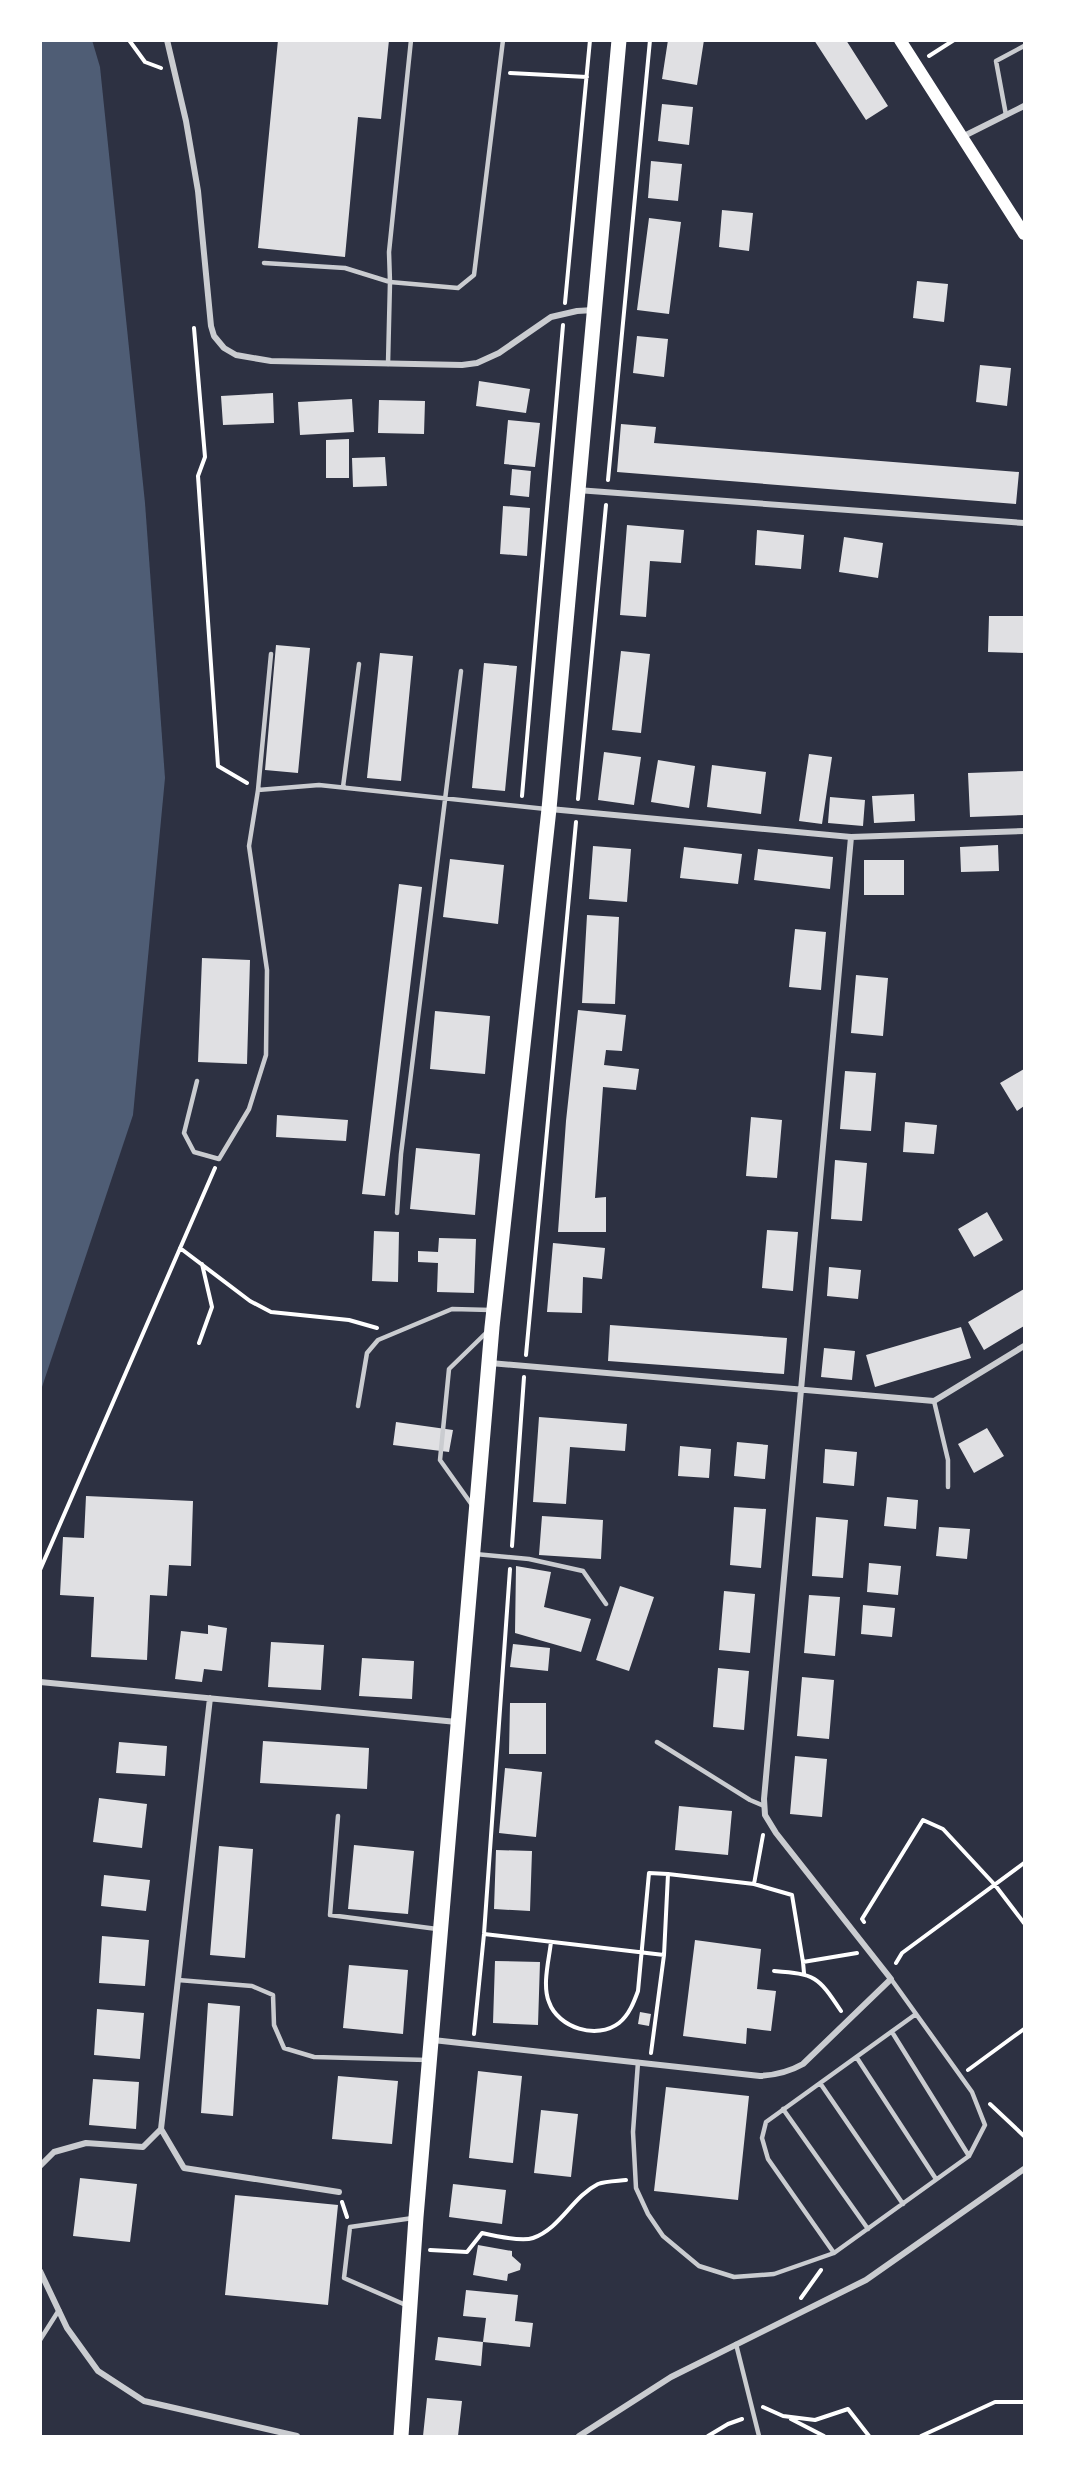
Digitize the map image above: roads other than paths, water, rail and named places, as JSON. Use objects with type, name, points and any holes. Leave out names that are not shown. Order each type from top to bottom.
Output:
[{"type":"main road","points":[[401,2436],[416,2217],[492,1327],[549,809],[619,40]]},
{"type":"main road","points":[[900,40],[1024,234]]},
{"type":"street","points":[[167,40],[186,121],[198,191],[210,326],[214,336],[224,348],[236,355],[271,361],[462,365],[477,363],[499,353],[551,317],[564,313],[594,310]]},
{"type":"street","points":[[962,138],[1024,106]]},
{"type":"street","points":[[577,490],[1024,523]]},
{"type":"street","points":[[549,809],[851,837],[1024,831]]},
{"type":"street","points":[[431,2040],[760,2076],[791,2071],[803,2064],[891,1979],[776,1833],[765,1815],[764,1806],[851,837]]},
{"type":"street","points":[[489,1363],[934,1401],[1024,1346]]},
{"type":"street","points":[[40,1683],[458,1722]]},
{"type":"street","points":[[210,1698],[161,2129],[184,2168],[339,2192]]},
{"type":"street","points":[[40,2166],[54,2151],[86,2143],[143,2147],[161,2129]]},
{"type":"street","points":[[579,2436],[671,2377],[866,2280],[1024,2169]]},
{"type":"street","points":[[40,2271],[67,2328],[98,2371],[144,2401],[297,2436]]},
{"type":"lane","points":[[388,364],[389,252],[411,40]]},
{"type":"lane","points":[[264,262],[345,268],[390,282],[458,288],[474,275],[503,40]]},
{"type":"lane","points":[[1006,115],[996,62],[1024,46]]},
{"type":"lane","points":[[197,1081],[184,1133],[194,1152],[219,1160],[249,1109],[266,1055],[267,970],[249,846],[258,790],[270,654]]},
{"type":"lane","points":[[343,787],[359,664]]},
{"type":"lane","points":[[397,1213],[403,1142],[461,671]]},
{"type":"lane","points":[[258,790],[319,785],[445,800],[549,809]]},
{"type":"lane","points":[[358,1406],[367,1353],[378,1340],[452,1309],[494,1310]]},
{"type":"lane","points":[[476,1512],[440,1460],[449,1370],[492,1327]]},
{"type":"lane","points":[[934,1401],[948,1460],[948,1487]]},
{"type":"lane","points":[[472,1553],[511,1557],[583,1571],[606,1604]]},
{"type":"lane","points":[[657,1742],[750,1800],[764,1806]]},
{"type":"lane","points":[[338,1816],[330,1915],[440,1929]]},
{"type":"lane","points":[[638,2062],[633,2132],[635,2179],[636,2188],[648,2214],[663,2236],[699,2266],[734,2277],[774,2274],[834,2253],[868,2229],[969,2156],[985,2125],[972,2092],[891,1979]]},
{"type":"lane","points":[[178,1980],[252,1986],[273,1995],[274,2025],[284,2048],[314,2057],[429,2060]]},
{"type":"lane","points":[[834,2253],[768,2159],[762,2138],[766,2122],[916,2014]]},
{"type":"lane","points":[[892,2032],[969,2156]]},
{"type":"lane","points":[[857,2058],[936,2179]]},
{"type":"lane","points":[[820,2083],[903,2204]]},
{"type":"lane","points":[[783,2109],[868,2229]]},
{"type":"lane","points":[[410,2307],[344,2278],[350,2227],[416,2217]]},
{"type":"lane","points":[[40,2340],[59,2310]]},
{"type":"lane","points":[[736,2344],[759,2436]]},
{"type":"water","points":[[92,40],[100,67],[145,503],[165,778],[133,1115],[41,1390],[40,41]]}]
